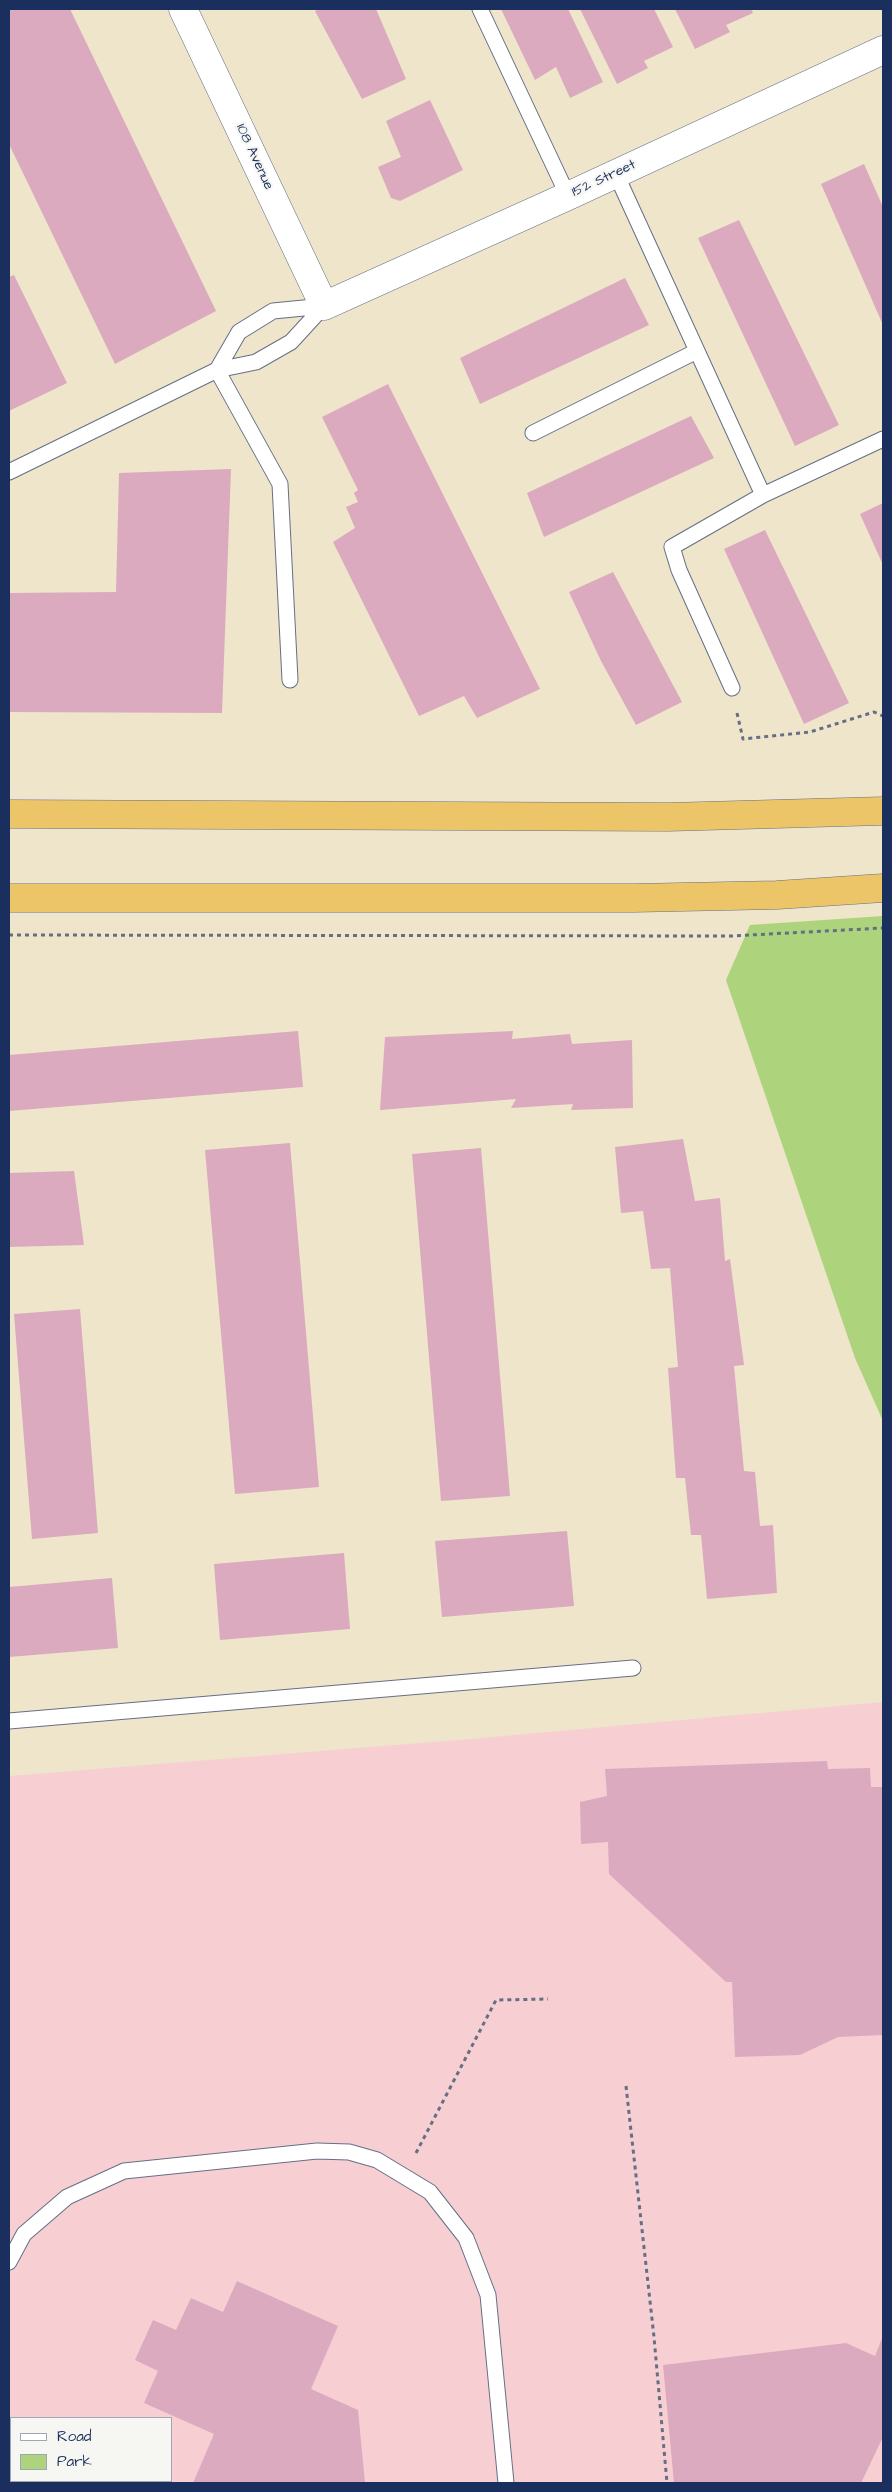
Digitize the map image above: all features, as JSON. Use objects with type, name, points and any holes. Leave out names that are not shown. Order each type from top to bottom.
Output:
[{"type":"highway","points":[[9,814],[668,817],[883,811]]},
{"type":"highway","points":[[9,898],[634,898],[777,895],[883,888]]},
{"type":"street","name":"108 Avenue","points":[[183,9],[324,306]]},
{"type":"street","name":"152 Street","points":[[324,306],[568,196],[883,50]]},
{"type":"lane","points":[[480,9],[568,196]]},
{"type":"lane","points":[[616,174],[763,495]]},
{"type":"lane","points":[[217,370],[240,332],[273,311],[324,306]]},
{"type":"lane","points":[[9,472],[217,370],[256,362],[291,342],[324,306]]},
{"type":"lane","points":[[533,433],[697,351]]},
{"type":"lane","points":[[217,370],[280,484],[290,680]]},
{"type":"lane","points":[[732,688],[679,570],[672,547],[763,495],[883,440]]},
{"type":"lane","points":[[9,1721],[633,1668]]},
{"type":"lane","points":[[9,2262],[24,2234],[67,2197],[124,2171],[317,2151],[349,2152],[377,2160],[430,2192],[466,2238],[488,2295],[506,2483]]},
{"type":"path","points":[[732,688],[743,739],[810,732],[874,712],[883,716]]},
{"type":"path","points":[[9,935],[731,936],[883,928]]},
{"type":"path","points":[[404,2176],[496,2000],[548,1999]]},
{"type":"path","points":[[626,2086],[654,2337],[666,2483]]},
{"type":"shaded area","points":[[883,1702],[883,2483],[9,2483],[9,1776],[470,1739]]},
{"type":"green space","points":[[883,916],[883,1421],[855,1358],[726,980],[750,925]]},
{"type":"building","points":[[9,9],[70,9],[216,311],[115,364],[9,144]]},
{"type":"building","points":[[320,9],[376,9],[406,79],[362,99],[315,11]]},
{"type":"building","points":[[501,9],[568,9],[603,82],[570,98],[556,67],[535,80]]},
{"type":"building","points":[[580,9],[654,9],[673,47],[644,61],[648,68],[617,84]]},
{"type":"building","points":[[675,9],[751,9],[753,13],[726,25],[730,32],[695,49]]},
{"type":"building","points":[[430,100],[463,170],[400,201],[391,198],[378,167],[401,157],[386,121]]},
{"type":"building","points":[[864,164],[883,207],[883,325],[821,184]]},
{"type":"building","points":[[739,220],[839,425],[795,446],[698,238]]},
{"type":"building","points":[[14,275],[67,383],[9,411],[9,277]]},
{"type":"building","points":[[625,278],[649,325],[480,404],[460,358]]},
{"type":"building","points":[[388,384],[540,689],[477,718],[464,696],[419,716],[333,542],[355,528],[346,507],[358,502],[354,493],[358,490],[322,417]]},
{"type":"building","points":[[691,416],[714,458],[544,537],[527,493]]},
{"type":"building","points":[[231,469],[222,713],[9,712],[9,593],[116,592],[119,473]]},
{"type":"building","points":[[883,503],[883,565],[860,514]]},
{"type":"building","points":[[765,530],[849,703],[804,724],[724,549]]},
{"type":"building","points":[[613,572],[682,702],[636,725],[601,661],[569,592]]},
{"type":"building","points":[[298,1031],[303,1087],[9,1111],[9,1055]]},
{"type":"building","points":[[513,1031],[512,1039],[570,1034],[572,1044],[632,1040],[633,1108],[571,1110],[573,1104],[511,1108],[516,1099],[380,1110],[385,1037]]},
{"type":"building","points":[[683,1139],[695,1201],[720,1198],[725,1261],[730,1259],[744,1365],[734,1366],[744,1471],[755,1472],[760,1526],[773,1525],[777,1593],[707,1599],[701,1535],[691,1535],[685,1478],[676,1478],[668,1368],[678,1367],[670,1268],[651,1269],[643,1211],[621,1213],[615,1147]]},
{"type":"building","points":[[290,1143],[319,1487],[235,1494],[205,1150]]},
{"type":"building","points":[[481,1148],[510,1496],[441,1501],[412,1154]]},
{"type":"building","points":[[74,1171],[84,1245],[9,1247],[9,1173]]},
{"type":"building","points":[[80,1309],[98,1533],[32,1539],[14,1314]]},
{"type":"building","points":[[567,1531],[574,1606],[442,1617],[435,1541]]},
{"type":"building","points":[[344,1553],[350,1629],[220,1640],[214,1564]]},
{"type":"building","points":[[112,1578],[118,1648],[9,1657],[9,1587]]},
{"type":"building","points":[[827,1761],[828,1769],[870,1768],[871,1787],[883,1787],[883,2035],[838,2037],[800,2055],[735,2057],[732,1982],[726,1982],[609,1874],[608,1842],[581,1844],[580,1802],[607,1796],[605,1769]]},
{"type":"building","points":[[237,2281],[338,2326],[311,2389],[358,2410],[365,2483],[193,2483],[214,2434],[144,2403],[158,2371],[135,2360],[153,2320],[176,2330],[191,2298],[223,2312]]},
{"type":"building","points":[[883,2336],[883,2437],[861,2483],[674,2483],[663,2365],[846,2343],[875,2356]]}]
